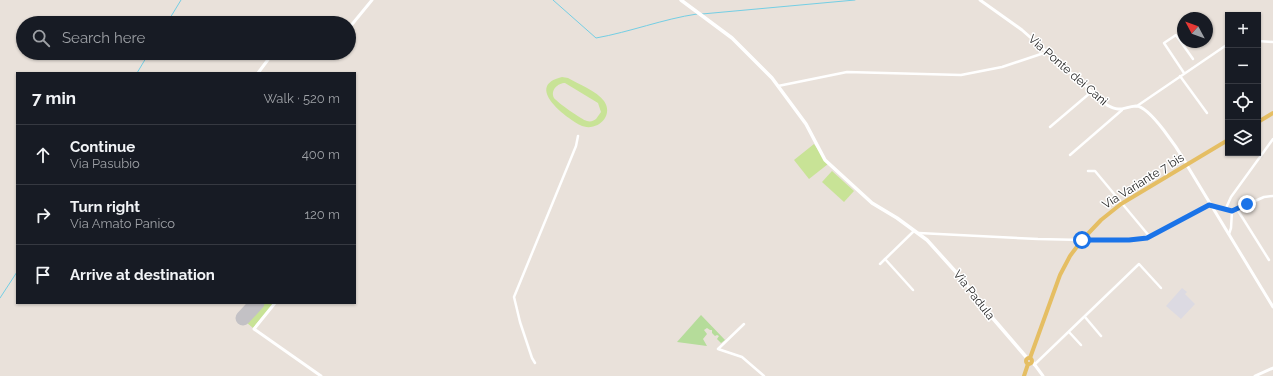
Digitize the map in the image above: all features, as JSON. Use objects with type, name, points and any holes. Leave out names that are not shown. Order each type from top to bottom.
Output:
[{"type":"main road","name":"Via Padula","points":[[681,0],[732,38],[778,86],[806,124],[826,160],[862,195],[920,233],[964,280],[990,315],[1031,363]]},
{"type":"main road","points":[[1261,120],[1273,113]]},
{"type":"main road","name":"Via Variante 7 bis","points":[[1024,376],[1031,363],[1060,275],[1070,256],[1082,240],[1101,220],[1122,204],[1225,142]]},
{"type":"street","points":[[356,19],[372,0]]},
{"type":"street","name":"Via Ponte dei Cani","points":[[980,0],[1022,30],[1090,93],[1111,108],[1122,110],[1137,106]]},
{"type":"street","points":[[1184,73],[1164,43],[1176,35],[1195,62]]},
{"type":"street","points":[[1261,41],[1273,42]]},
{"type":"street","points":[[1186,163],[1153,117],[1137,106],[1184,73],[1195,62],[1225,46]]},
{"type":"street","points":[[778,86],[847,72],[961,75],[1002,68],[1047,52]]},
{"type":"street","points":[[259,72],[268,60]]},
{"type":"street","points":[[1180,76],[1207,113]]},
{"type":"street","points":[[1050,127],[1090,93]]},
{"type":"street","points":[[1070,155],[1122,110]]},
{"type":"street","points":[[535,363],[520,322],[514,297],[576,146],[578,136]]},
{"type":"street","points":[[1226,208],[1231,197],[1273,139]]},
{"type":"street","points":[[1188,167],[1209,205],[1229,234],[1273,307]]},
{"type":"street","points":[[1088,171],[1096,171],[1150,237],[1209,205],[1226,208],[1232,211],[1264,197],[1273,196]]},
{"type":"street","points":[[1237,209],[1269,260]]},
{"type":"street","points":[[1229,234],[1231,228],[1232,211]]},
{"type":"street","points":[[880,264],[915,230]]},
{"type":"street","name":"Via Padula","points":[[920,233],[1082,240],[1129,240],[1150,237]]},
{"type":"street","points":[[885,259],[913,290]]},
{"type":"street","points":[[1042,376],[1031,363],[1069,332],[1139,264],[1161,288]]},
{"type":"street","points":[[275,304],[254,329],[321,376]]},
{"type":"street","points":[[1085,317],[1101,336]]},
{"type":"street","points":[[744,324],[718,349],[742,357],[764,376]]},
{"type":"street","points":[[1069,332],[1081,345]]},
{"type":"street","points":[[1255,376],[1263,375],[1273,368]]},
{"type":"shaded area","points":[[1182,288],[1187,292],[1185,294],[1195,304],[1181,319],[1166,306]]},
{"type":"green space","points":[[562,77],[568,78],[597,94],[601,97],[607,107],[605,118],[602,122],[592,127],[586,127],[573,121],[558,109],[547,94],[547,87],[551,81]],"holes":[[[565,83],[598,103],[601,112],[595,120],[587,121],[564,107],[554,98],[553,92],[557,86]]]},
{"type":"green space","points":[[814,144],[828,164],[809,179],[794,160]]},
{"type":"green space","points":[[832,171],[854,191],[844,202],[822,182]]},
{"type":"green space","points":[[252,304],[273,304],[253,328],[240,317]]},
{"type":"green space","points":[[701,315],[725,340],[721,343],[717,339],[719,336],[715,336],[712,333],[712,330],[707,328],[704,330],[707,334],[703,339],[707,346],[677,342]]},
{"type":"waterway","points":[[171,16],[181,0]]},
{"type":"waterway","points":[[553,0],[596,38],[697,14]]},
{"type":"waterway","points":[[702,14],[855,0]]},
{"type":"waterway","points":[[138,72],[145,60]]},
{"type":"waterway","points":[[0,298],[16,274]]},
{"type":"runway","points":[[243,318],[256,304]]},
{"type":"route","points":[[1082,240],[1129,240],[1147,238],[1209,205],[1226,208],[1232,211],[1247,204]]}]
